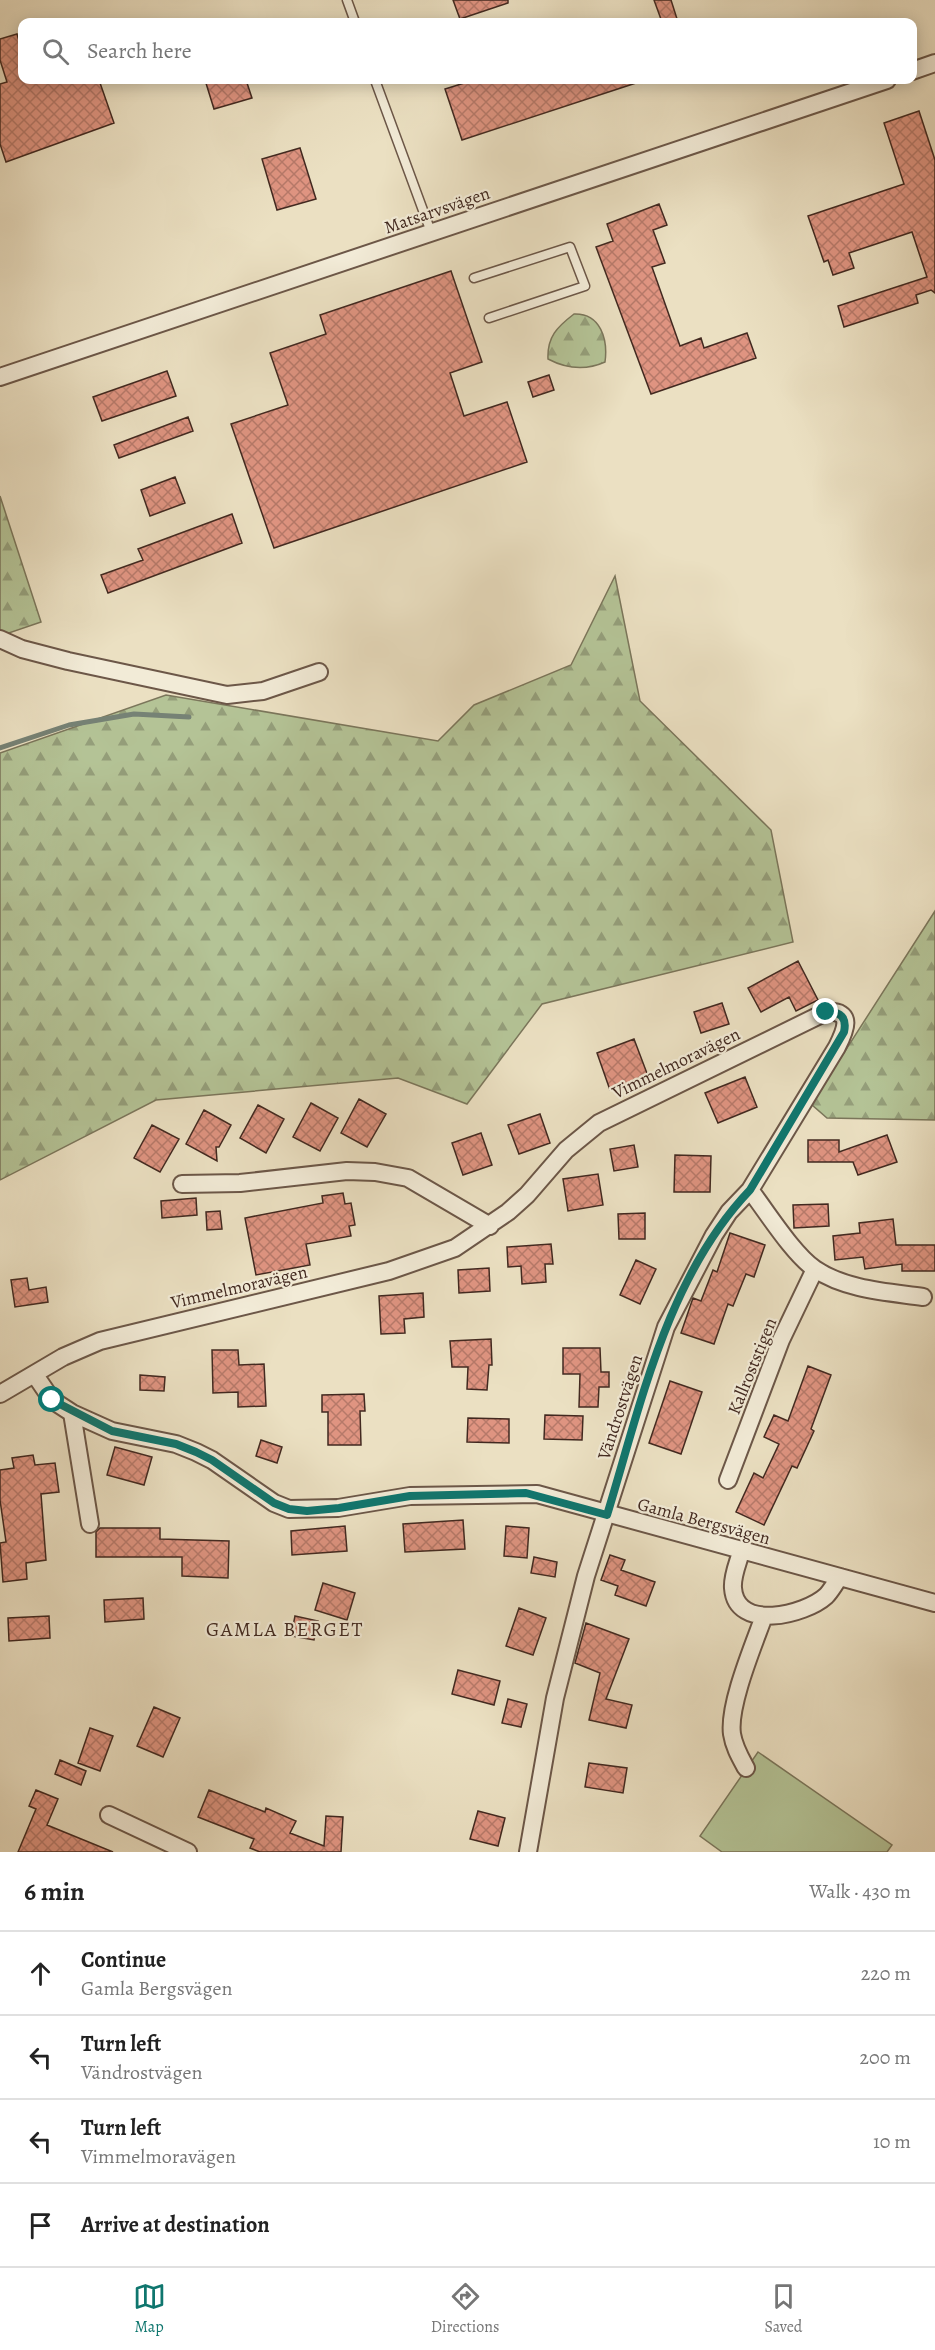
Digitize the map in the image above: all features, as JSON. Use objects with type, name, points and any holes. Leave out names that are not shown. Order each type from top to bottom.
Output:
[{"type":"street","points":[[917,69],[935,63]]},
{"type":"street","name":"Matsarvsvägen","points":[[0,377],[875,84]]},
{"type":"street","points":[[0,639],[22,649],[68,661],[226,695],[263,691],[319,672]]},
{"type":"street","name":"Vimmelmoravägen","points":[[0,1394],[63,1357],[100,1341],[389,1271],[455,1248],[490,1227],[527,1195],[566,1150],[599,1123],[826,1012],[837,1011],[843,1016]]},
{"type":"street","name":"Vändrostvägen","points":[[528,1852],[555,1698],[586,1576],[666,1326],[714,1235],[729,1212],[750,1190],[841,1040],[846,1023],[843,1016]]},
{"type":"street","points":[[182,1184],[240,1184],[347,1171],[375,1172],[408,1178],[490,1227]]},
{"type":"street","points":[[750,1190],[787,1239],[815,1269],[867,1289],[923,1297]]},
{"type":"street","name":"Kallroststigen","points":[[728,1480],[782,1340],[815,1269]]},
{"type":"street","name":"Gamla Bergsvägen","points":[[35,1375],[52,1400],[72,1413],[112,1431],[176,1444],[196,1452],[212,1460],[274,1503],[289,1509],[307,1511],[339,1508],[410,1496],[526,1493],[935,1603]]},
{"type":"street","points":[[72,1413],[90,1524]]},
{"type":"street","points":[[741,1552],[733,1589],[740,1606],[754,1615],[788,1615],[826,1596],[840,1577]]},
{"type":"street","points":[[747,1768],[736,1750],[732,1731],[738,1693],[764,1616]]},
{"type":"street","points":[[109,1815],[188,1852]]},
{"type":"lane","points":[[347,0],[354,18]]},
{"type":"lane","points":[[376,84],[430,232]]},
{"type":"lane","points":[[474,278],[570,247],[585,286],[489,318]]},
{"type":"green space","points":[[574,314],[591,318],[601,329],[605,345],[605,362],[590,367],[576,368],[548,359],[549,345],[554,333]]},
{"type":"green space","points":[[0,496],[41,622],[0,636]]},
{"type":"green space","points":[[615,576],[640,701],[771,830],[793,942],[542,1004],[467,1104],[398,1078],[156,1100],[0,1180],[0,753],[166,695],[438,741],[474,705],[571,665]]},
{"type":"green space","points":[[935,911],[935,1120],[827,1118],[811,1104]]},
{"type":"green space","points":[[758,1752],[892,1845],[887,1852],[722,1852],[700,1836]]},
{"type":"building","points":[[453,0],[508,0],[508,3],[460,18]]},
{"type":"building","points":[[654,0],[671,0],[677,18],[661,18]]},
{"type":"building","points":[[17,34],[18,84],[100,84],[114,123],[6,162],[0,144],[0,84],[7,82],[0,60],[0,39]]},
{"type":"building","points":[[206,84],[247,84],[252,98],[214,109]]},
{"type":"building","points":[[461,84],[633,84],[462,140],[445,89]]},
{"type":"building","points":[[919,111],[935,160],[935,293],[931,290],[916,295],[918,303],[844,327],[838,306],[927,277],[912,232],[849,253],[854,268],[833,275],[828,260],[824,262],[808,216],[904,184],[884,123]]},
{"type":"building","points":[[300,148],[316,199],[277,210],[262,159]]},
{"type":"building","points":[[659,204],[667,225],[653,230],[665,263],[652,267],[680,346],[701,338],[704,348],[747,333],[756,358],[651,394],[596,247],[613,241],[607,224]]},
{"type":"building","points":[[451,271],[482,362],[450,373],[464,416],[507,402],[527,462],[274,548],[231,424],[288,405],[270,353],[326,334],[320,315]]},
{"type":"building","points":[[167,371],[176,396],[102,421],[93,397]]},
{"type":"building","points":[[549,375],[554,390],[533,397],[528,382]]},
{"type":"building","points":[[188,417],[193,431],[119,458],[114,445]]},
{"type":"building","points":[[175,477],[185,503],[150,516],[141,490]]},
{"type":"building","points":[[232,514],[242,543],[108,593],[101,575],[143,560],[138,549]]},
{"type":"building","points":[[798,961],[818,1000],[796,1011],[789,997],[761,1012],[748,988]]},
{"type":"building","points":[[722,1003],[729,1024],[701,1033],[694,1012]]},
{"type":"building","points":[[634,1039],[648,1076],[610,1090],[597,1053]]},
{"type":"building","points":[[745,1077],[757,1107],[718,1123],[705,1093]]},
{"type":"building","points":[[359,1099],[386,1114],[367,1147],[341,1133]]},
{"type":"building","points":[[311,1103],[338,1118],[320,1151],[293,1137]]},
{"type":"building","points":[[258,1105],[284,1119],[266,1153],[240,1138]]},
{"type":"building","points":[[204,1110],[231,1125],[219,1147],[216,1147],[217,1161],[186,1144]]},
{"type":"building","points":[[540,1114],[550,1143],[519,1154],[508,1125]]},
{"type":"building","points":[[152,1125],[179,1139],[160,1172],[134,1158]]},
{"type":"building","points":[[481,1133],[492,1165],[463,1175],[452,1143]]},
{"type":"building","points":[[887,1135],[897,1162],[858,1175],[853,1162],[808,1162],[808,1140],[839,1140],[839,1152]]},
{"type":"building","points":[[634,1145],[638,1167],[614,1171],[610,1149]]},
{"type":"building","points":[[675,1155],[711,1156],[710,1192],[674,1192]]},
{"type":"building","points":[[598,1174],[603,1205],[568,1211],[563,1179]]},
{"type":"building","points":[[343,1193],[345,1204],[351,1203],[355,1225],[349,1226],[351,1236],[306,1244],[310,1265],[256,1275],[245,1218],[323,1203],[322,1196]]},
{"type":"building","points":[[196,1198],[197,1215],[162,1218],[161,1201]]},
{"type":"building","points":[[828,1204],[829,1226],[794,1228],[793,1205]]},
{"type":"building","points":[[220,1211],[222,1229],[207,1230],[206,1212]]},
{"type":"building","points":[[645,1213],[645,1239],[619,1239],[618,1214]]},
{"type":"building","points":[[893,1219],[896,1245],[935,1245],[935,1271],[902,1271],[902,1264],[865,1269],[863,1257],[835,1260],[833,1236],[860,1233],[859,1223]]},
{"type":"building","points":[[730,1233],[765,1245],[754,1277],[746,1274],[733,1306],[728,1304],[714,1344],[681,1333],[693,1298],[701,1301],[713,1270],[717,1272]]},
{"type":"building","points":[[551,1244],[553,1264],[545,1264],[546,1282],[522,1284],[521,1266],[508,1267],[507,1247]]},
{"type":"building","points":[[636,1260],[656,1269],[640,1304],[620,1295]]},
{"type":"building","points":[[489,1268],[490,1291],[459,1293],[458,1270]]},
{"type":"building","points":[[27,1278],[29,1290],[46,1287],[48,1302],[15,1307],[11,1280]]},
{"type":"building","points":[[423,1293],[424,1317],[404,1319],[405,1333],[381,1334],[379,1296]]},
{"type":"building","points":[[491,1339],[492,1365],[489,1365],[487,1390],[467,1389],[468,1367],[452,1367],[450,1341]]},
{"type":"building","points":[[563,1348],[600,1348],[601,1372],[609,1372],[609,1387],[599,1387],[598,1407],[579,1407],[580,1374],[563,1374]]},
{"type":"building","points":[[212,1350],[238,1350],[239,1365],[264,1364],[266,1406],[238,1407],[238,1392],[213,1393]]},
{"type":"building","points":[[808,1366],[831,1375],[811,1429],[814,1431],[797,1468],[792,1466],[764,1525],[736,1512],[754,1473],[763,1478],[779,1444],[764,1437],[774,1415],[788,1421]]},
{"type":"building","points":[[140,1375],[165,1377],[164,1391],[140,1390]]},
{"type":"building","points":[[670,1381],[702,1392],[681,1454],[649,1443]]},
{"type":"building","points":[[364,1394],[365,1411],[360,1411],[361,1445],[328,1445],[328,1412],[322,1412],[322,1395]]},
{"type":"building","points":[[545,1415],[583,1416],[582,1440],[544,1439]]},
{"type":"building","points":[[468,1418],[509,1419],[509,1443],[467,1442]]},
{"type":"building","points":[[261,1440],[282,1447],[277,1463],[256,1456]]},
{"type":"building","points":[[115,1447],[152,1457],[144,1485],[107,1475]]},
{"type":"building","points":[[33,1455],[35,1465],[55,1463],[59,1492],[41,1494],[46,1560],[26,1563],[27,1579],[3,1582],[0,1543],[6,1542],[0,1500],[0,1470],[14,1468],[12,1458]]},
{"type":"building","points":[[463,1520],[465,1549],[405,1552],[403,1524]]},
{"type":"building","points":[[345,1526],[347,1551],[292,1555],[291,1531]]},
{"type":"building","points":[[506,1526],[529,1528],[527,1558],[504,1556]]},
{"type":"building","points":[[100,1528],[160,1528],[160,1539],[229,1541],[228,1578],[182,1576],[182,1557],[96,1557],[96,1532]]},
{"type":"building","points":[[610,1555],[625,1560],[621,1570],[655,1582],[646,1606],[615,1595],[618,1586],[601,1580]]},
{"type":"building","points":[[534,1557],[557,1562],[555,1577],[531,1573]]},
{"type":"building","points":[[323,1583],[355,1593],[347,1620],[315,1610]]},
{"type":"building","points":[[143,1598],[144,1619],[105,1622],[104,1600]]},
{"type":"building","points":[[519,1608],[546,1618],[533,1655],[506,1646]]},
{"type":"building","points":[[49,1616],[50,1638],[9,1641],[8,1618]]},
{"type":"building","points":[[295,1616],[318,1621],[314,1640],[291,1636]]},
{"type":"building","points":[[586,1623],[629,1639],[606,1699],[632,1705],[626,1728],[589,1720],[600,1673],[575,1663]]},
{"type":"building","points":[[458,1670],[500,1681],[494,1705],[452,1694]]},
{"type":"building","points":[[508,1699],[527,1704],[521,1727],[502,1723]]},
{"type":"building","points":[[154,1707],[180,1718],[163,1757],[137,1746]]},
{"type":"building","points":[[90,1728],[113,1736],[100,1771],[78,1763]]},
{"type":"building","points":[[60,1760],[86,1771],[81,1785],[55,1774]]},
{"type":"building","points":[[589,1763],[627,1768],[623,1793],[585,1787]]},
{"type":"building","points":[[36,1790],[58,1799],[47,1825],[113,1852],[18,1852],[36,1809],[29,1806]]},
{"type":"building","points":[[209,1790],[265,1812],[266,1808],[296,1821],[290,1833],[324,1846],[326,1816],[343,1817],[341,1852],[260,1852],[250,1848],[254,1839],[198,1817]]},
{"type":"building","points":[[478,1811],[505,1818],[498,1846],[470,1839]]},
{"type":"waterway","points":[[0,748],[69,725],[134,714],[189,717]]},
{"type":"district","name":"GAMLA BERGET","points":[[285,1629]]},
{"type":"route","points":[[52,1400],[72,1413],[112,1431],[176,1444],[196,1452],[212,1460],[274,1503],[289,1509],[307,1511],[339,1508],[410,1496],[526,1493],[537,1494],[607,1515],[666,1326],[681,1295],[714,1235],[729,1212],[750,1190],[844,1032],[846,1023],[843,1016],[837,1011],[826,1012]]}]
